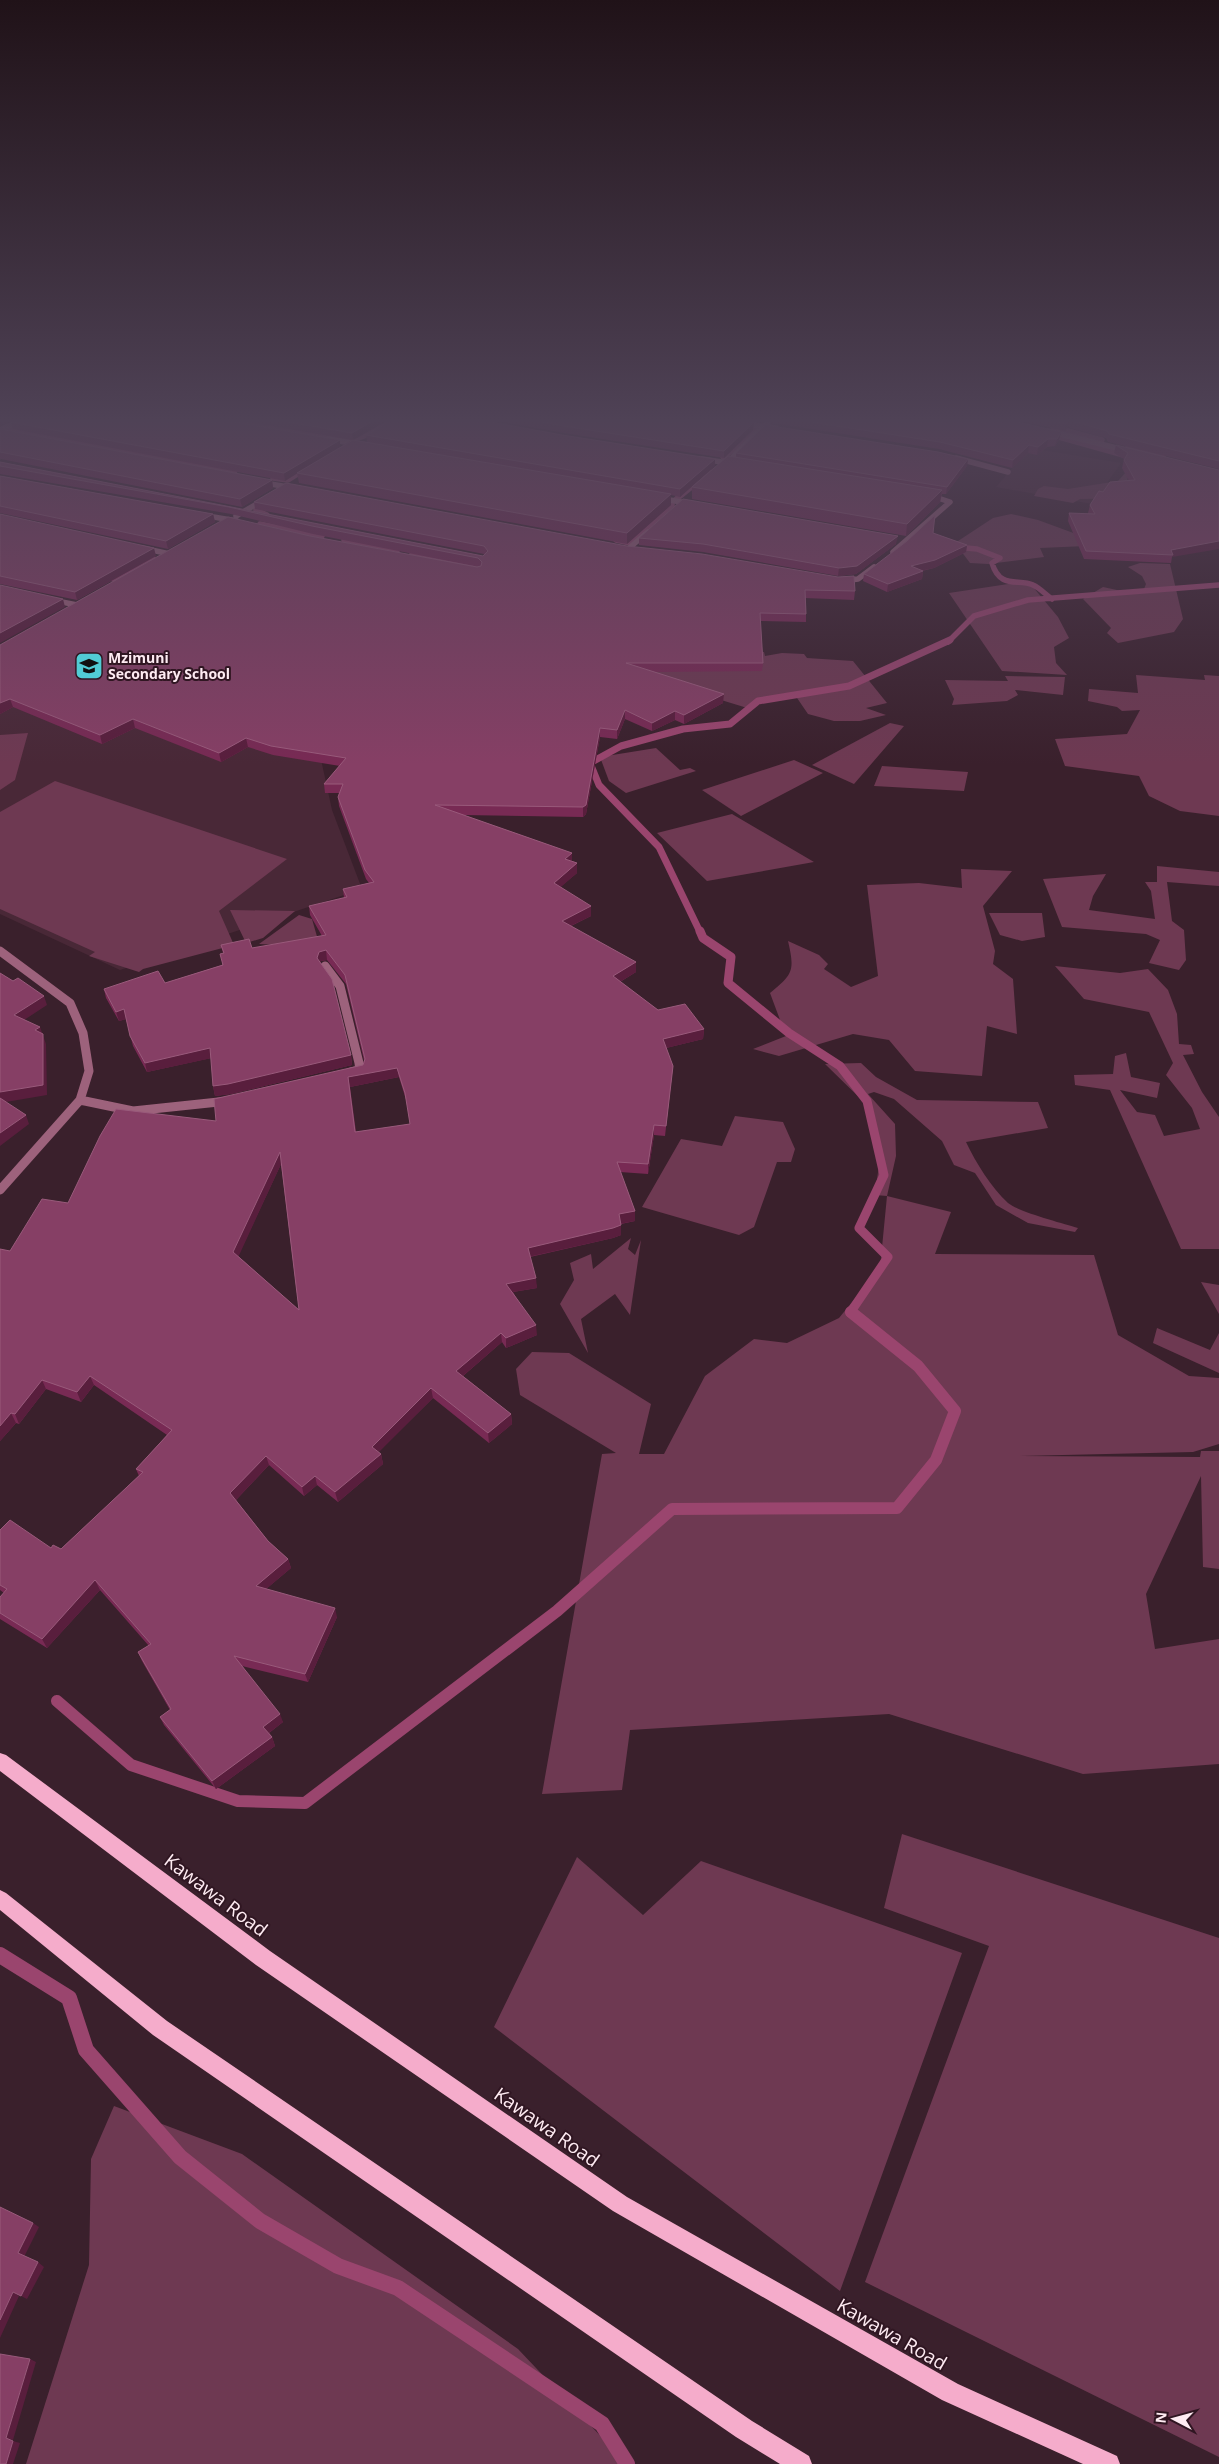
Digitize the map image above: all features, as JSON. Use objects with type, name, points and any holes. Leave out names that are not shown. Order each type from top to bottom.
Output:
[{"type":"main road","name":"Kawawa Road","points":[[0,1761],[263,1958],[620,2204],[950,2392],[1108,2464]]},
{"type":"main road","points":[[0,1899],[160,2028],[744,2429],[800,2464]]},
{"type":"street","points":[[628,549],[646,534]]},
{"type":"street","points":[[888,556],[914,534]]},
{"type":"street","points":[[897,540],[906,541]]},
{"type":"street","points":[[132,546],[170,554]]},
{"type":"street","points":[[618,548],[637,550]]},
{"type":"street","points":[[162,559],[178,550]]},
{"type":"street","points":[[838,581],[858,579],[881,562]]},
{"type":"street","points":[[47,599],[77,605]]},
{"type":"street","points":[[70,610],[86,601]]},
{"type":"street","points":[[0,951],[52,987],[70,1003],[88,1051],[90,1072],[80,1100],[0,1190]]},
{"type":"street","points":[[325,966],[340,986],[359,1063],[360,1070],[344,1074]]},
{"type":"street","points":[[80,1100],[134,1111],[196,1106],[241,1098]]},
{"type":"shaded area","points":[[969,534],[1076,534],[1087,538],[1086,546],[1040,548],[1044,557],[988,564],[970,563],[955,543]]},
{"type":"shaded area","points":[[1140,563],[1170,564],[1183,619],[1174,632],[1118,643],[1107,633],[1111,628],[1083,599],[1103,587],[1126,592],[1144,589],[1146,584],[1142,576],[1128,567]]},
{"type":"shaded area","points":[[1028,581],[1058,617],[1069,638],[1054,647],[1056,663],[1067,675],[1002,671],[949,593]]},
{"type":"shaded area","points":[[723,651],[764,652],[765,656],[782,653],[804,654],[807,658],[853,661],[887,703],[866,708],[886,715],[860,721],[834,721],[808,714],[795,695],[759,700],[749,707],[744,707],[646,677],[655,665]]},
{"type":"shaded area","points":[[0,666],[333,728],[322,764],[332,810],[362,889],[120,970],[0,914]]},
{"type":"shaded area","points":[[1136,675],[1205,680],[1204,675],[1219,676],[1219,816],[1180,811],[1149,796],[1139,776],[1065,766],[1055,739],[1127,734],[1140,710],[1122,711],[1117,707],[1088,701],[1089,689],[1138,693]]},
{"type":"shaded area","points":[[1005,676],[1065,677],[1063,695],[1015,690],[1018,695],[1007,701],[952,705],[954,699],[945,680],[1008,681]]},
{"type":"shaded area","points":[[890,723],[904,726],[854,784],[812,765]]},
{"type":"shaded area","points":[[28,733],[15,780],[0,790],[0,735]]},
{"type":"shaded area","points":[[656,748],[680,770],[690,768],[696,771],[626,793],[609,781],[600,757]]},
{"type":"shaded area","points":[[794,760],[823,773],[741,816],[702,790]]},
{"type":"shaded area","points":[[882,766],[968,772],[964,791],[874,786]]},
{"type":"shaded area","points":[[55,781],[287,859],[219,911],[234,945],[143,969],[139,972],[89,956],[95,952],[0,909],[0,812]]},
{"type":"shaded area","points":[[732,814],[814,862],[707,881],[657,833]]},
{"type":"shaded area","points":[[1157,866],[1219,872],[1219,886],[1167,882],[1172,921],[1184,930],[1186,960],[1179,970],[1149,963],[1160,940],[1146,934],[1062,927],[1043,879],[1106,874],[1093,896],[1089,910],[1155,919],[1151,891],[1145,882],[1157,882]]},
{"type":"shaded area","points":[[961,869],[1012,871],[983,906],[995,951],[993,964],[1013,979],[1017,1034],[987,1026],[982,1076],[915,1071],[889,1040],[853,1034],[779,1056],[753,1049],[786,1036],[770,993],[784,981],[790,971],[791,959],[788,941],[819,955],[828,964],[824,969],[851,987],[878,976],[867,885],[919,883],[962,888]]},
{"type":"shaded area","points":[[230,910],[295,911],[263,938],[246,943]]},
{"type":"shaded area","points":[[989,913],[1042,913],[1045,937],[1022,941],[1000,935]]},
{"type":"shaded area","points":[[299,915],[312,919],[320,947],[259,944]]},
{"type":"shaded area","points":[[1055,966],[1120,973],[1148,969],[1168,990],[1177,1014],[1179,1044],[1191,1045],[1194,1054],[1183,1055],[1202,1092],[1219,1117],[1219,1249],[1181,1249],[1110,1090],[1075,1085],[1074,1075],[1113,1074],[1115,1056],[1126,1053],[1131,1077],[1160,1083],[1157,1098],[1120,1090],[1137,1112],[1155,1115],[1164,1136],[1200,1129],[1192,1108],[1166,1075],[1173,1063],[1149,1012],[1084,999]]},
{"type":"shaded area","points":[[861,1063],[876,1077],[917,1100],[1038,1102],[1048,1128],[966,1142],[984,1174],[1008,1203],[1031,1214],[1078,1228],[1075,1232],[1028,1223],[996,1205],[975,1173],[954,1165],[942,1141],[894,1099],[874,1092],[868,1094],[895,1124],[896,1156],[887,1196],[875,1195],[880,1157],[868,1106],[825,1064]]},
{"type":"shaded area","points":[[735,1116],[783,1122],[795,1149],[791,1162],[777,1162],[754,1227],[739,1235],[642,1207],[681,1139],[722,1146]]},
{"type":"shaded area","points":[[887,1196],[951,1212],[935,1254],[1094,1255],[1118,1335],[1189,1376],[1219,1378],[1219,1444],[1193,1452],[1020,1456],[1200,1457],[1201,1451],[1219,1451],[1219,1569],[1203,1567],[1201,1476],[1146,1594],[1155,1649],[1219,1639],[1219,1764],[1083,1774],[889,1714],[630,1730],[622,1790],[542,1794],[602,1454],[616,1453],[520,1395],[516,1369],[532,1352],[569,1353],[651,1404],[639,1454],[664,1454],[705,1376],[754,1339],[787,1343],[839,1318],[880,1268]]},
{"type":"shaded area","points":[[631,1238],[628,1249],[635,1255],[641,1240],[630,1315],[615,1294],[581,1319],[588,1353],[560,1304],[574,1280],[570,1263],[591,1254],[593,1269]]},
{"type":"shaded area","points":[[1201,1282],[1219,1285],[1219,1314]]},
{"type":"shaded area","points":[[1157,1328],[1210,1350],[1219,1333],[1219,1373],[1153,1343]]},
{"type":"shaded area","points":[[902,1834],[1219,1938],[1219,2457],[865,2282],[989,1946],[884,1908]]},
{"type":"shaded area","points":[[577,1857],[643,1915],[701,1861],[962,1953],[840,2291],[494,2027]]},
{"type":"shaded area","points":[[114,2106],[242,2154],[518,2349],[627,2464],[26,2464],[89,2265],[91,2159]]},
{"type":"building","points":[[0,534],[91,534],[154,548],[75,592],[0,576]]},
{"type":"building","points":[[133,534],[178,534],[166,541]]},
{"type":"building","points":[[198,534],[301,534],[477,567],[481,566],[482,562],[478,558],[353,534],[370,534],[483,556],[488,551],[484,546],[421,534],[562,534],[627,546],[702,554],[838,577],[854,576],[855,591],[805,590],[806,614],[760,613],[763,663],[626,663],[724,694],[684,715],[675,711],[652,723],[625,710],[617,730],[600,728],[586,805],[583,807],[435,805],[572,853],[565,859],[577,863],[554,883],[591,906],[562,921],[636,962],[613,976],[658,1010],[685,1004],[704,1029],[663,1039],[673,1066],[666,1126],[654,1125],[648,1164],[617,1162],[635,1211],[619,1214],[621,1225],[613,1228],[528,1248],[536,1278],[506,1284],[536,1325],[506,1338],[501,1333],[456,1371],[511,1414],[488,1433],[431,1388],[372,1447],[381,1454],[335,1492],[315,1476],[302,1487],[266,1456],[230,1493],[268,1541],[288,1559],[256,1586],[335,1608],[305,1674],[234,1656],[280,1714],[263,1727],[272,1737],[212,1781],[160,1717],[171,1709],[138,1652],[151,1644],[95,1580],[42,1639],[0,1613],[0,1597],[7,1589],[0,1585],[0,1530],[10,1520],[51,1548],[53,1545],[61,1549],[143,1472],[136,1469],[172,1430],[90,1376],[77,1392],[42,1380],[15,1414],[11,1413],[0,1426],[0,1249],[10,1251],[42,1199],[68,1203],[100,1136],[116,1109],[216,1121],[214,1099],[363,1065],[365,1059],[345,975],[326,950],[319,952],[317,958],[332,979],[351,1055],[228,1084],[213,1086],[210,1048],[145,1063],[130,1036],[124,1009],[116,1012],[104,989],[158,971],[165,983],[223,965],[220,954],[224,953],[221,945],[249,939],[252,948],[326,935],[309,906],[347,897],[343,889],[374,882],[365,870],[338,797],[343,784],[324,784],[346,758],[271,746],[246,738],[219,753],[133,719],[100,735],[10,699],[0,703],[0,645]],"holes":[[[397,1068],[405,1093],[410,1124],[355,1132],[348,1077]],[[280,1152],[299,1310],[233,1252]]]},
{"type":"building","points":[[644,534],[886,534],[898,536],[857,566],[839,568],[703,544],[639,538]]},
{"type":"building","points":[[915,534],[936,534],[967,545],[935,560],[911,566],[923,571],[888,584],[864,574]]},
{"type":"building","points":[[1078,534],[1219,534],[1219,541],[1171,550],[1173,555],[1086,551]]},
{"type":"building","points":[[0,585],[63,599],[0,633]]},
{"type":"building","points":[[0,973],[13,981],[18,978],[44,996],[14,1015],[40,1027],[35,1030],[43,1034],[43,1085],[0,1092]]},
{"type":"building","points":[[0,1098],[26,1115],[0,1133]]},
{"type":"building","points":[[0,2207],[33,2223],[18,2253],[38,2262],[21,2296],[13,2292],[0,2320]]},
{"type":"building","points":[[0,2354],[30,2359],[6,2438],[13,2441],[6,2464],[0,2464]]},
{"type":"waterway","points":[[312,534],[322,536]]},
{"type":"waterway","points":[[616,540],[630,543],[640,534]]},
{"type":"waterway","points":[[344,540],[397,551]]},
{"type":"waterway","points":[[955,547],[977,549],[1000,558],[992,563],[1000,577],[1010,582],[1033,585],[1051,598]]},
{"type":"waterway","points":[[412,554],[493,569]]},
{"type":"waterway","points":[[113,579],[153,559]]},
{"type":"waterway","points":[[1051,598],[1219,585]]},
{"type":"waterway","points":[[950,640],[974,616],[1028,600],[1051,598]]},
{"type":"waterway","points":[[700,932],[659,847],[599,785],[590,763],[621,746],[683,729],[730,724],[758,701],[849,686],[950,640]]},
{"type":"waterway","points":[[700,931],[703,938],[731,957],[728,983],[789,1033],[840,1066],[867,1101],[884,1175],[859,1228],[888,1257],[850,1313]]},
{"type":"waterway","points":[[57,1701],[131,1765],[238,1801],[305,1803],[557,1611],[672,1509],[897,1508],[936,1460],[955,1411],[918,1366],[851,1312]]},
{"type":"waterway","points":[[0,1955],[69,1998],[86,2050],[180,2157],[260,2221],[338,2266],[398,2288],[602,2424],[627,2464]]},
{"type":"place","name":"Mzimuni Secondary School","points":[[89,666]]}]
